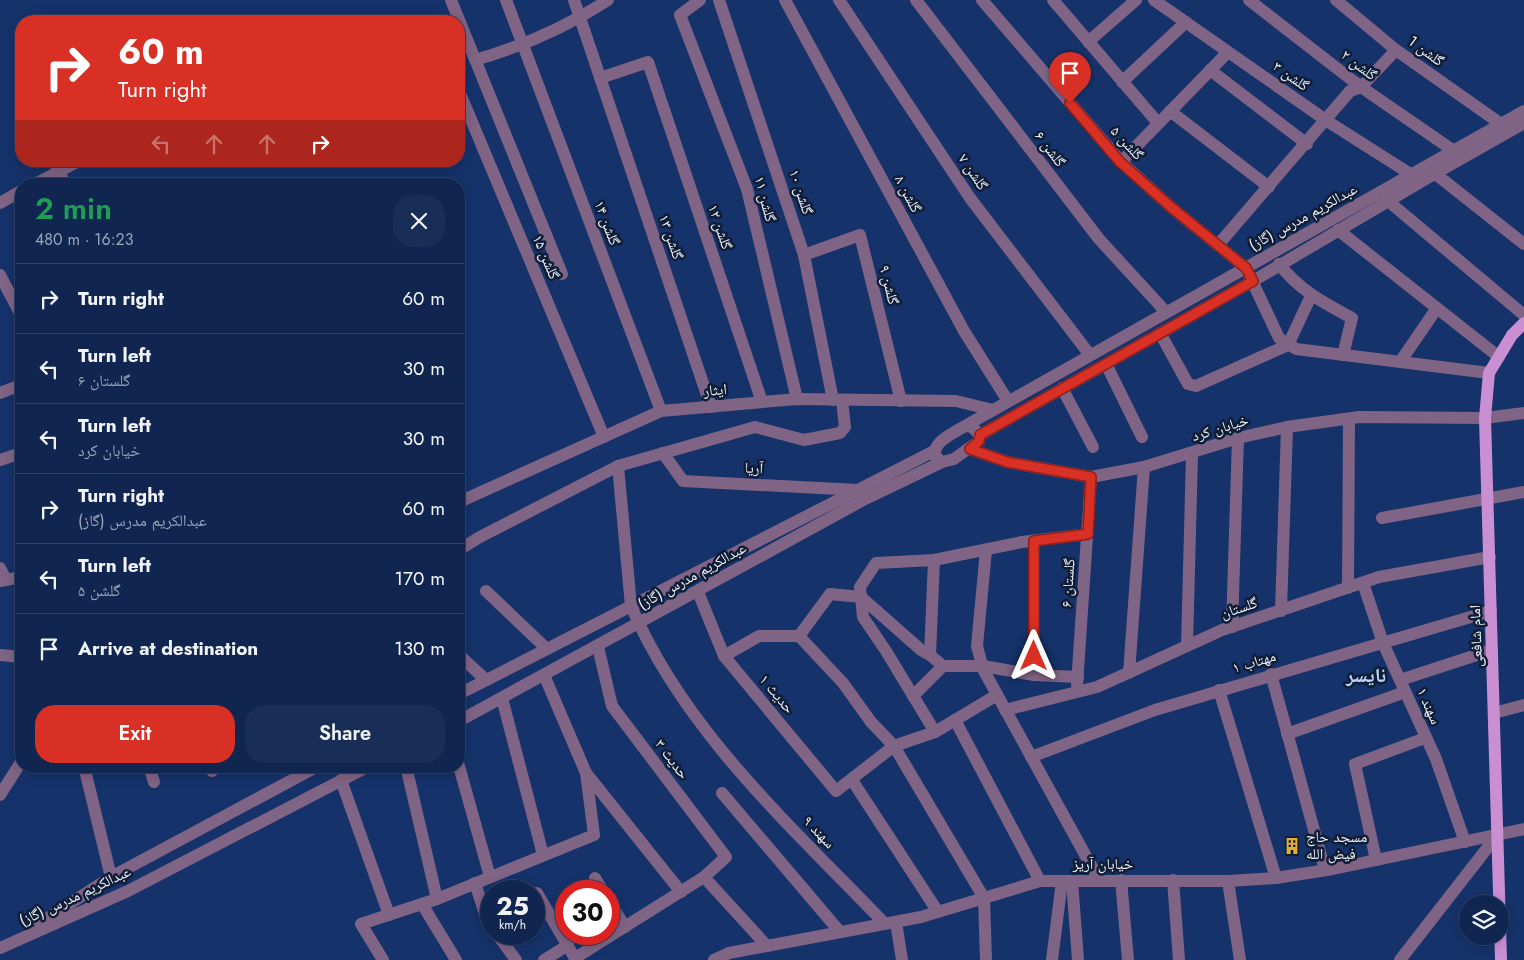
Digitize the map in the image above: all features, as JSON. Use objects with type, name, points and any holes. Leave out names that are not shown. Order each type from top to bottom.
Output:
[{"type":"main road","name":"امام شافعی","points":[[1501,960],[1499,833],[1490,557],[1486,499],[1485,418],[1489,373],[1512,335],[1524,323]]},
{"type":"street","points":[[451,0],[457,15]]},
{"type":"street","name":"گلشن ۱۴","points":[[506,0],[661,411]]},
{"type":"street","name":"گلشن ۱۳","points":[[574,0],[712,407]]},
{"type":"street","points":[[475,60],[523,46],[580,18],[608,0]]},
{"type":"street","name":"گلشن ۱۱","points":[[700,0],[680,15],[747,189],[797,399]]},
{"type":"street","name":"گلشن ۱۰","points":[[465,546],[618,466],[755,427],[804,440],[840,433],[845,427],[837,400],[804,255],[719,0]]},
{"type":"street","name":"گلشن ۸","points":[[785,0],[964,331],[1008,401]]},
{"type":"street","name":"گلشن ۷","points":[[839,0],[970,198],[1090,355]]},
{"type":"street","name":"گلشن ۶","points":[[916,0],[1098,239],[1166,312]]},
{"type":"street","name":"گلشن ۵","points":[[982,0],[1120,162],[1172,208],[1246,268]]},
{"type":"street","points":[[1053,0],[1158,123]]},
{"type":"street","points":[[1088,42],[1136,0]]},
{"type":"street","name":"گلشن ۳","points":[[1154,0],[1327,121],[1412,174]]},
{"type":"street","name":"گلشن ۲","points":[[1249,0],[1361,87],[1454,151]]},
{"type":"street","name":"گلشن 1","points":[[1336,0],[1396,50],[1501,124]]},
{"type":"street","points":[[1122,82],[1186,22]]},
{"type":"street","points":[[465,35],[562,274]]},
{"type":"street","points":[[1218,245],[1327,121],[1350,91],[1361,87],[1396,50]]},
{"type":"street","points":[[1120,162],[1228,52]]},
{"type":"street","name":"گلشن ۱۲","points":[[600,78],[648,62],[762,402]]},
{"type":"street","points":[[1210,70],[1307,144]]},
{"type":"street","name":"گلشن ۱۵","points":[[465,105],[604,436]]},
{"type":"street","points":[[1170,111],[1269,187]]},
{"type":"street","name":"عبدالکریم مدرس (گاز)","points":[[980,435],[1253,281],[1388,201],[1454,151],[1524,111]]},
{"type":"street","name":"عبدالکریم مدرس (گاز)","points":[[465,718],[598,647],[865,499],[938,457],[943,440],[1008,401],[1412,174],[1430,170],[1524,124]]},
{"type":"street","points":[[42,178],[56,167]]},
{"type":"street","points":[[1430,170],[1524,244]]},
{"type":"street","points":[[0,203],[15,194]]},
{"type":"street","points":[[1388,201],[1524,315]]},
{"type":"street","points":[[1338,230],[1499,357]]},
{"type":"street","name":"گلشن ۹","points":[[804,255],[860,235],[901,401]]},
{"type":"street","points":[[1280,264],[1292,281],[1311,296],[1352,318],[1343,355]]},
{"type":"street","points":[[1246,268],[1279,338],[1296,349],[1489,373]]},
{"type":"street","points":[[0,275],[15,304]]},
{"type":"street","points":[[1160,333],[1188,384],[1196,386],[1288,345],[1311,296]]},
{"type":"street","points":[[1400,362],[1437,308]]},
{"type":"street","points":[[1106,364],[1142,437]]},
{"type":"street","points":[[0,393],[15,387]]},
{"type":"street","points":[[1062,388],[1093,447]]},
{"type":"street","name":"ایثار","points":[[465,499],[661,411],[797,399],[956,402],[993,410]]},
{"type":"street","name":"خیابان کرد","points":[[970,449],[1007,462],[1091,477],[1144,468],[1238,438],[1287,427],[1349,419],[1413,416],[1485,418],[1524,412]]},
{"type":"street","points":[[1348,588],[1349,419]]},
{"type":"street","points":[[938,457],[954,459],[979,441],[980,435],[972,427],[967,426]]},
{"type":"street","points":[[1281,611],[1287,427]]},
{"type":"street","points":[[1232,627],[1238,438]]},
{"type":"street","name":"آریا","points":[[663,453],[683,481],[859,490]]},
{"type":"street","points":[[1187,646],[1192,454]]},
{"type":"street","points":[[0,460],[15,455]]},
{"type":"street","name":"عبدالکریم مدرس (گاز)","points":[[465,691],[859,490],[938,457]]},
{"type":"street","name":"سهند ۹","points":[[618,466],[631,606],[639,624],[671,680],[730,762],[890,923]]},
{"type":"street","points":[[1129,672],[1144,468]]},
{"type":"street","name":"گلستان ۶","points":[[1077,692],[1091,477]]},
{"type":"street","points":[[1382,518],[1524,492]]},
{"type":"street","points":[[935,732],[863,617],[860,587],[876,563],[934,560],[1034,541],[1088,534]]},
{"type":"street","points":[[1034,541],[1034,675]]},
{"type":"street","points":[[986,550],[977,646],[983,666],[1005,710],[1099,880]]},
{"type":"street","name":"گلستان","points":[[1005,710],[1097,687],[1232,627],[1379,577],[1490,557]]},
{"type":"street","points":[[930,655],[934,560]]},
{"type":"street","points":[[0,568],[3,581]]},
{"type":"street","name":"سهند ۱","points":[[1363,583],[1383,643],[1436,759],[1465,842]]},
{"type":"street","points":[[486,591],[547,649]]},
{"type":"street","name":"حدیث ۱","points":[[698,592],[724,656],[836,791],[852,780]]},
{"type":"street","points":[[799,636],[830,594],[861,597],[921,650],[943,666],[983,666],[1034,675],[1078,677]]},
{"type":"street","name":"مهتاب ۱","points":[[1031,757],[1155,710],[1270,674],[1491,611]]},
{"type":"street","points":[[724,656],[759,636],[799,636],[844,683],[871,722],[894,746],[984,898],[986,960]]},
{"type":"street","name":"حدیث ۳","points":[[598,647],[612,706],[726,857],[704,877]]},
{"type":"street","points":[[1287,734],[1492,650]]},
{"type":"street","points":[[0,654],[15,656]]},
{"type":"street","points":[[465,661],[486,680]]},
{"type":"street","points":[[913,696],[943,666]]},
{"type":"street","points":[[1270,674],[1325,870]]},
{"type":"street","points":[[544,676],[586,772],[681,892]]},
{"type":"street","points":[[1220,690],[1276,878]]},
{"type":"street","points":[[938,912],[852,780],[894,746],[935,732],[997,695]]},
{"type":"street","points":[[502,698],[543,856]]},
{"type":"street","points":[[1494,713],[1524,705]]},
{"type":"street","points":[[955,720],[1040,881]]},
{"type":"street","points":[[1376,860],[1355,764],[1425,738]]},
{"type":"street","points":[[0,795],[15,771]]},
{"type":"street","points":[[382,960],[361,924],[437,899],[594,835],[586,772]]},
{"type":"street","points":[[86,773],[111,877]]},
{"type":"street","points":[[151,773],[154,782]]},
{"type":"street","name":"عبدالکریم مدرس (گاز)","points":[[3,946],[111,877],[305,773]]},
{"type":"street","name":"عبدالکریم مدرس (گاز)","points":[[3,946],[128,891],[355,773]]},
{"type":"street","points":[[408,773],[437,899]]},
{"type":"street","points":[[461,773],[490,877]]},
{"type":"street","points":[[341,780],[389,915]]},
{"type":"street","points":[[722,792],[840,932]]},
{"type":"street","name":"خیابان آریز","points":[[714,960],[729,953],[890,923],[938,912],[1040,881],[1228,881],[1276,878],[1376,860],[1524,829]]},
{"type":"street","points":[[1400,960],[1499,833]]},
{"type":"street","points":[[544,960],[568,945],[576,959],[704,877],[767,946]]},
{"type":"street","points":[[1121,880],[1128,960]]},
{"type":"street","points":[[1172,880],[1179,960]]},
{"type":"street","points":[[1052,960],[1067,881]]},
{"type":"street","points":[[1067,881],[1078,960]]},
{"type":"street","points":[[1228,881],[1240,960]]},
{"type":"street","points":[[475,883],[480,898]]},
{"type":"street","points":[[422,904],[456,960]]},
{"type":"street","points":[[545,906],[555,923]]},
{"type":"street","points":[[620,919],[625,927]]},
{"type":"street","points":[[890,923],[902,960]]},
{"type":"street","points":[[505,945],[516,960]]},
{"type":"place","name":"مسجد حاج فیض الله","points":[[1292,846]]},
{"type":"district","name":"نایسر","points":[[1366,675]]},
{"type":"route","points":[[1034,656],[1034,541],[1088,534],[1091,477],[1038,465],[1007,462],[970,449],[979,441],[980,435],[1253,281],[1246,268],[1172,208],[1120,162],[1070,103]]}]
